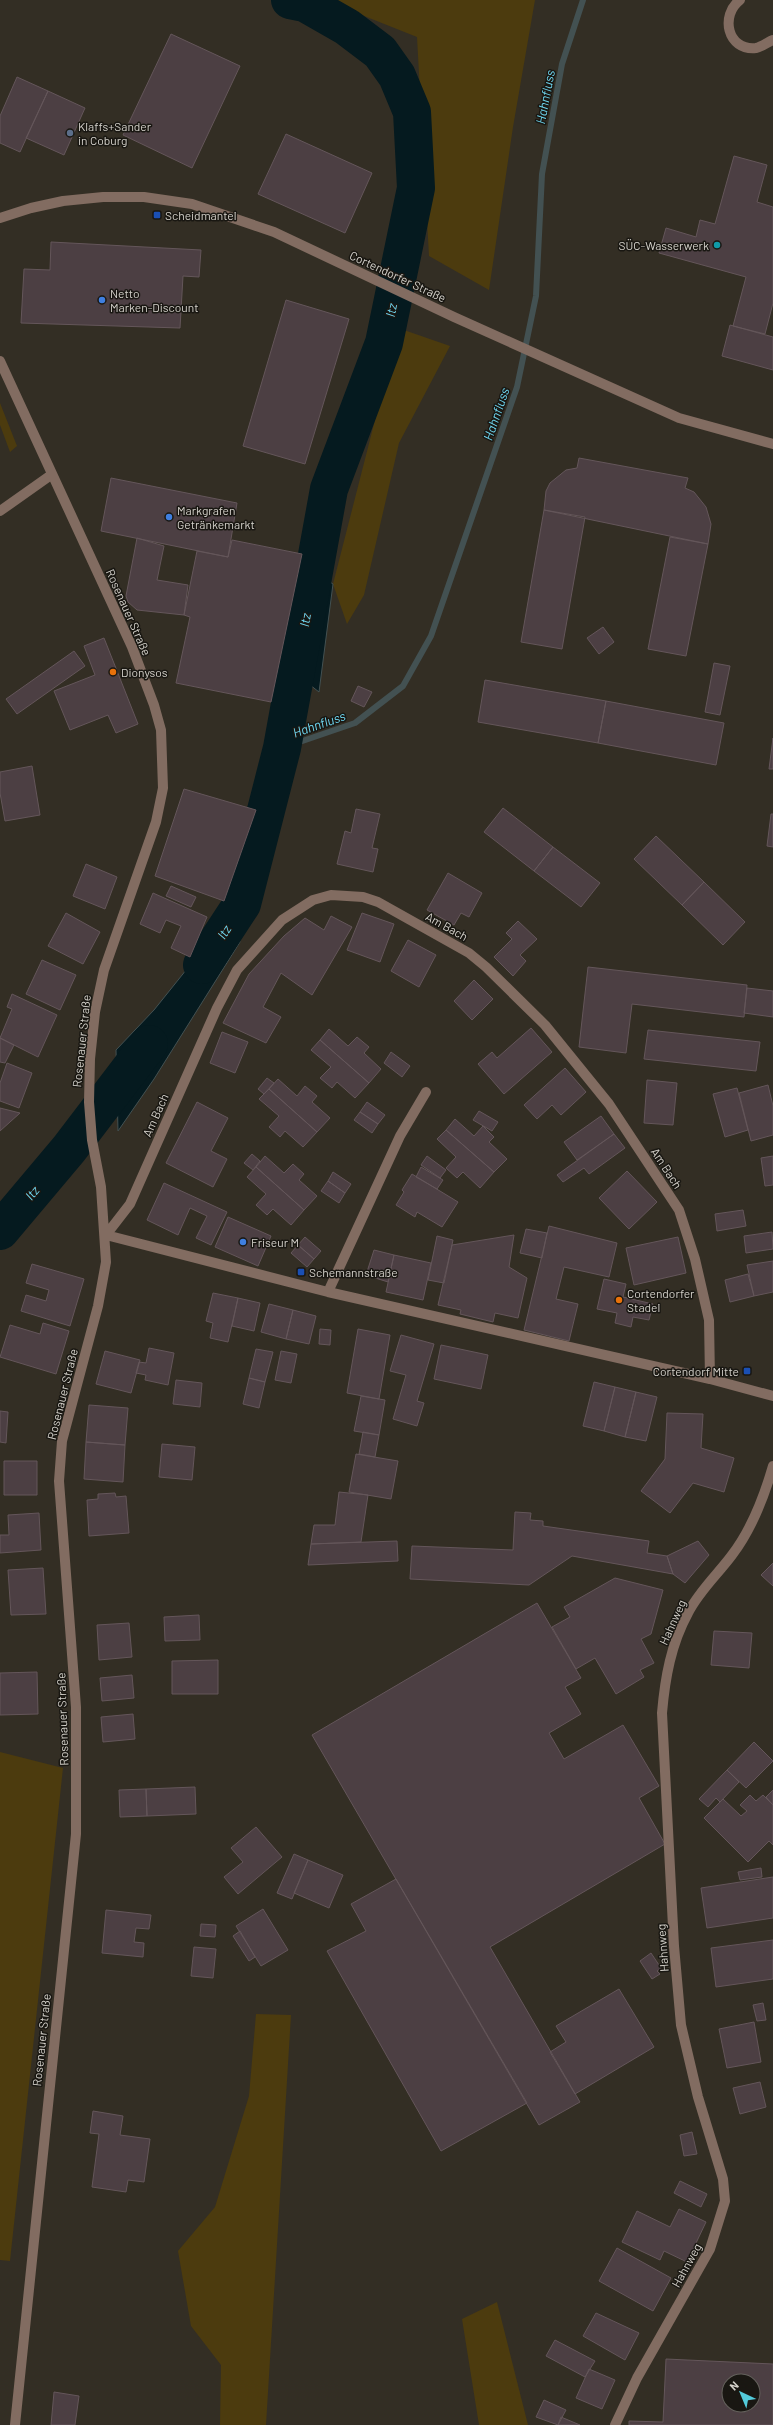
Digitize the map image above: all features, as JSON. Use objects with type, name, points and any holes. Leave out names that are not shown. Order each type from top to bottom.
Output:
[{"type":"street","points":[[740,0],[733,5],[729,15],[728,28],[732,39],[741,46],[756,48],[773,40]]},
{"type":"street","name":"Cortendorfer Straße","points":[[0,218],[31,208],[63,201],[103,197],[144,198],[192,204],[274,232],[454,317],[679,418],[773,444]]},
{"type":"street","name":"Rosenauer Straße","points":[[0,361],[51,475],[132,647],[154,705],[161,730],[163,788],[156,822],[104,970],[95,1012],[90,1059],[89,1102],[92,1140],[101,1187],[106,1235],[106,1262],[100,1295],[62,1441],[59,1481],[76,1706],[76,1834],[15,2425]]},
{"type":"street","points":[[0,510],[51,475]]},
{"type":"street","name":"Am Bach","points":[[106,1235],[130,1204],[217,1008],[237,970],[282,920],[313,900],[332,895],[363,897],[378,902],[469,953],[486,967],[545,1025],[609,1104],[679,1210],[695,1259],[709,1320],[710,1379]]},
{"type":"street","points":[[328,1292],[400,1136],[426,1092]]},
{"type":"street","points":[[106,1235],[328,1292],[710,1379],[773,1396]]},
{"type":"street","name":"Hahnweg","points":[[615,2425],[637,2378],[710,2249],[725,2201],[723,2180],[698,2097],[681,2025],[674,1946],[662,1713],[664,1679],[674,1645],[688,1612],[705,1586],[733,1554],[756,1514],[773,1466]]},
{"type":"shaded area","points":[[324,0],[535,0],[513,127],[489,290],[429,256],[417,37]]},
{"type":"shaded area","points":[[401,329],[450,346],[399,443],[364,595],[347,624],[333,584],[384,385]]},
{"type":"shaded area","points":[[0,403],[17,446],[10,452],[0,425]]},
{"type":"shaded area","points":[[0,1752],[63,1768],[10,2261],[0,2260]]},
{"type":"shaded area","points":[[256,2014],[291,2015],[266,2425],[220,2425],[221,2365],[191,2326],[178,2251],[215,2207],[249,2096]]},
{"type":"shaded area","points":[[497,2302],[528,2425],[479,2425],[462,2319]]},
{"type":"water","points":[[304,565],[333,584],[319,692],[291,670]]},
{"type":"water","points":[[227,909],[240,942],[154,1079],[118,1131],[116,1050],[154,1010],[223,924]]},
{"type":"building","points":[[171,34],[240,66],[192,168],[123,135]]},
{"type":"building","points":[[17,77],[48,91],[20,152],[0,143],[0,116]]},
{"type":"building","points":[[48,91],[85,108],[64,155],[26,138]]},
{"type":"building","points":[[286,134],[372,173],[345,233],[258,194]]},
{"type":"building","name":"SÜC-Wasserwerk","points":[[734,156],[767,165],[757,202],[773,207],[773,303],[765,334],[733,326],[746,277],[659,253],[666,228],[696,237],[700,220],[715,224]]},
{"type":"building","name":"Netto Marken-Discount","points":[[51,242],[201,250],[199,277],[183,276],[180,328],[21,323],[24,269],[50,270]]},
{"type":"building","points":[[286,300],[349,319],[305,464],[243,446]]},
{"type":"building","points":[[730,325],[773,337],[773,370],[722,356]]},
{"type":"building","points":[[579,458],[688,478],[685,488],[694,492],[706,507],[711,524],[708,544],[544,510],[546,491],[550,483],[566,470],[577,468]]},
{"type":"building","name":"Markgrafen Getränkemarkt","points":[[111,478],[237,503],[228,557],[101,531]]},
{"type":"building","points":[[544,510],[585,517],[562,649],[521,642]]},
{"type":"building","points":[[670,537],[708,544],[686,656],[648,649]]},
{"type":"building","points":[[137,538],[164,546],[157,580],[188,585],[184,615],[137,610],[128,602],[126,596]]},
{"type":"building","points":[[232,540],[302,554],[271,702],[176,683],[190,617],[184,615],[197,551],[228,557]]},
{"type":"building","points":[[603,627],[614,642],[599,654],[587,638]]},
{"type":"building","points":[[104,638],[138,724],[116,733],[108,715],[70,730],[54,691],[95,675],[84,646]]},
{"type":"building","points":[[74,651],[85,666],[17,714],[6,699]]},
{"type":"building","points":[[714,663],[730,666],[720,715],[705,712]]},
{"type":"building","points":[[485,680],[606,701],[598,743],[478,722]]},
{"type":"building","points":[[358,686],[372,692],[364,707],[351,701]]},
{"type":"building","points":[[606,701],[724,723],[716,765],[598,743]]},
{"type":"building","points":[[773,738],[773,769],[769,769]]},
{"type":"building","points":[[32,766],[40,815],[5,821],[0,793],[0,772]]},
{"type":"building","points":[[184,789],[256,810],[224,901],[155,876]]},
{"type":"building","points":[[503,808],[553,847],[534,871],[484,832]]},
{"type":"building","points":[[356,809],[380,814],[372,848],[378,849],[373,872],[337,864],[345,831],[351,833]]},
{"type":"building","points":[[771,814],[773,814],[773,847],[767,846]]},
{"type":"building","points":[[656,836],[704,882],[682,905],[634,859]]},
{"type":"building","points":[[553,847],[600,883],[581,907],[534,871]]},
{"type":"building","points":[[86,864],[117,877],[105,909],[73,896]]},
{"type":"building","points":[[448,873],[482,893],[469,917],[461,913],[454,925],[427,910]]},
{"type":"building","points":[[704,882],[745,922],[723,945],[682,905]]},
{"type":"building","points":[[171,886],[196,897],[191,907],[166,896]]},
{"type":"building","points":[[153,893],[207,917],[190,957],[171,948],[181,926],[166,920],[160,933],[140,924]]},
{"type":"building","points":[[66,913],[100,932],[83,964],[48,946]]},
{"type":"building","points":[[362,913],[394,924],[380,962],[347,950]]},
{"type":"building","points":[[331,916],[352,927],[312,995],[281,973],[263,1007],[281,1017],[266,1043],[223,1023],[249,974],[284,936],[305,918],[324,930]]},
{"type":"building","points":[[518,921],[537,939],[520,955],[526,961],[513,976],[494,957],[512,939],[506,933]]},
{"type":"building","points":[[408,940],[436,955],[419,987],[391,971]]},
{"type":"building","points":[[42,960],[76,975],[60,1010],[26,994]]},
{"type":"building","points":[[588,967],[747,985],[744,1017],[632,1004],[626,1053],[579,1047]]},
{"type":"building","points":[[474,980],[493,999],[472,1020],[454,1001]]},
{"type":"building","points":[[747,988],[773,991],[773,1017],[744,1013]]},
{"type":"building","points":[[12,994],[57,1015],[38,1057],[0,1038],[12,1009],[7,1007]]},
{"type":"building","points":[[531,1028],[552,1052],[504,1094],[478,1064],[492,1052],[497,1058]]},
{"type":"building","points":[[329,1029],[348,1046],[357,1037],[369,1047],[364,1053],[381,1069],[369,1083],[320,1040]]},
{"type":"building","points":[[648,1030],[760,1042],[756,1071],[644,1059]]},
{"type":"building","points":[[222,1032],[248,1042],[235,1073],[210,1063]]},
{"type":"building","points":[[0,1038],[14,1045],[5,1063],[0,1062]]},
{"type":"building","points":[[320,1040],[369,1083],[355,1098],[337,1082],[332,1088],[320,1078],[331,1067],[311,1050]]},
{"type":"building","points":[[391,1052],[410,1066],[402,1077],[384,1063]]},
{"type":"building","points":[[7,1063],[32,1073],[19,1108],[0,1101],[0,1083]]},
{"type":"building","points":[[565,1068],[586,1092],[561,1115],[552,1105],[537,1119],[524,1105]]},
{"type":"building","points":[[267,1078],[274,1083],[264,1094],[258,1089]]},
{"type":"building","points":[[278,1079],[297,1096],[305,1086],[317,1096],[312,1102],[330,1118],[317,1132],[269,1089]]},
{"type":"building","points":[[647,1080],[677,1083],[673,1125],[644,1123]]},
{"type":"building","points":[[768,1085],[773,1106],[773,1135],[751,1141],[739,1093]]},
{"type":"building","points":[[737,1088],[748,1130],[725,1137],[713,1094]]},
{"type":"building","points":[[269,1089],[317,1132],[303,1147],[285,1131],[280,1137],[269,1127],[279,1116],[259,1099]]},
{"type":"building","points":[[197,1102],[228,1118],[211,1151],[227,1159],[213,1187],[166,1163]]},
{"type":"building","points":[[367,1102],[385,1115],[378,1124],[360,1112]]},
{"type":"building","points":[[0,1108],[20,1113],[0,1131]]},
{"type":"building","points":[[479,1111],[498,1122],[492,1131],[473,1120]]},
{"type":"building","points":[[360,1112],[378,1124],[372,1133],[354,1120]]},
{"type":"building","points":[[601,1116],[614,1134],[577,1160],[564,1142]]},
{"type":"building","points":[[455,1119],[474,1136],[483,1126],[494,1137],[489,1142],[507,1159],[494,1172],[446,1130]]},
{"type":"building","points":[[446,1130],[494,1172],[480,1188],[463,1172],[457,1178],[446,1168],[456,1157],[437,1139]]},
{"type":"building","points":[[614,1134],[625,1148],[589,1174],[584,1168],[563,1182],[557,1175]]},
{"type":"building","points":[[252,1154],[260,1161],[253,1170],[244,1163]]},
{"type":"building","points":[[265,1156],[284,1173],[293,1164],[304,1174],[299,1180],[317,1196],[304,1210],[256,1167]]},
{"type":"building","points":[[427,1156],[446,1170],[440,1178],[421,1165]]},
{"type":"building","points":[[773,1156],[773,1185],[765,1186],[761,1158]]},
{"type":"building","points":[[256,1167],[304,1210],[291,1225],[273,1209],[267,1215],[256,1205],[266,1194],[247,1177]]},
{"type":"building","points":[[421,1167],[443,1180],[437,1189],[416,1177]]},
{"type":"building","points":[[627,1171],[657,1202],[629,1229],[599,1198]]},
{"type":"building","points":[[333,1172],[351,1184],[345,1193],[328,1181]]},
{"type":"building","points":[[412,1174],[458,1202],[442,1227],[417,1212],[415,1217],[396,1205],[404,1192],[402,1190]]},
{"type":"building","points":[[328,1181],[345,1193],[339,1203],[321,1191]]},
{"type":"building","points":[[164,1183],[227,1212],[211,1245],[196,1238],[207,1216],[190,1208],[178,1235],[147,1220]]},
{"type":"building","points":[[743,1210],[746,1226],[717,1231],[715,1214]]},
{"type":"building","name":"Friseur M","points":[[228,1217],[271,1236],[258,1266],[215,1247]]},
{"type":"building","points":[[549,1226],[617,1243],[609,1277],[564,1267],[556,1299],[578,1304],[569,1341],[524,1330]]},
{"type":"building","points":[[526,1229],[547,1233],[542,1258],[520,1253]]},
{"type":"building","points":[[772,1232],[773,1249],[746,1253],[744,1236]]},
{"type":"building","points":[[514,1235],[509,1267],[527,1278],[518,1318],[495,1313],[493,1322],[460,1314],[461,1310],[438,1305],[452,1245]]},
{"type":"building","points":[[437,1236],[453,1240],[444,1283],[428,1280]]},
{"type":"building","points":[[305,1237],[321,1251],[314,1259],[298,1245]]},
{"type":"building","points":[[678,1237],[686,1273],[634,1285],[626,1248]]},
{"type":"building","points":[[298,1245],[314,1259],[307,1267],[291,1253]]},
{"type":"building","points":[[374,1250],[394,1255],[388,1282],[366,1275]]},
{"type":"building","points":[[394,1255],[431,1263],[423,1300],[386,1292]]},
{"type":"building","points":[[773,1261],[773,1292],[754,1296],[747,1265]]},
{"type":"building","points":[[32,1264],[84,1279],[70,1326],[21,1311],[26,1295],[46,1301],[49,1290],[26,1283]]},
{"type":"building","points":[[748,1274],[754,1296],[730,1302],[725,1280]]},
{"type":"building","name":"Cortendorfer Stadel","points":[[604,1279],[626,1284],[623,1297],[653,1304],[649,1320],[633,1317],[631,1327],[615,1323],[617,1313],[597,1309]]},
{"type":"building","points":[[213,1293],[238,1298],[228,1342],[210,1338],[213,1323],[206,1321]]},
{"type":"building","points":[[238,1298],[260,1303],[254,1331],[232,1326]]},
{"type":"building","points":[[269,1304],[293,1310],[286,1339],[261,1332]]},
{"type":"building","points":[[293,1310],[316,1316],[309,1344],[286,1339]]},
{"type":"building","points":[[43,1323],[69,1331],[56,1374],[0,1357],[10,1325],[40,1334]]},
{"type":"building","points":[[320,1329],[331,1330],[330,1345],[319,1344]]},
{"type":"building","points":[[358,1329],[390,1335],[379,1399],[347,1393]]},
{"type":"building","points":[[401,1335],[434,1344],[417,1401],[424,1403],[417,1426],[393,1419],[406,1375],[390,1371]]},
{"type":"building","points":[[441,1345],[488,1355],[481,1389],[434,1379]]},
{"type":"building","points":[[149,1348],[174,1353],[168,1385],[145,1380],[146,1375],[136,1373],[139,1362],[146,1363]]},
{"type":"building","points":[[256,1349],[273,1352],[265,1382],[249,1378]]},
{"type":"building","points":[[105,1351],[140,1360],[131,1393],[96,1384]]},
{"type":"building","points":[[281,1351],[297,1354],[291,1383],[275,1380]]},
{"type":"building","points":[[249,1378],[265,1382],[259,1408],[243,1404]]},
{"type":"building","points":[[176,1380],[202,1383],[200,1407],[173,1404]]},
{"type":"building","points":[[594,1382],[615,1387],[604,1431],[583,1426]]},
{"type":"building","points":[[615,1387],[636,1392],[625,1437],[604,1431]]},
{"type":"building","points":[[636,1392],[657,1397],[646,1441],[625,1437]]},
{"type":"building","points":[[361,1396],[385,1400],[379,1435],[354,1431]]},
{"type":"building","points":[[89,1405],[128,1408],[125,1445],[86,1442]]},
{"type":"building","points":[[0,1411],[8,1412],[6,1443],[0,1442]]},
{"type":"building","points":[[667,1413],[703,1414],[701,1448],[734,1458],[724,1492],[693,1483],[670,1513],[641,1491],[665,1459]]},
{"type":"building","points":[[363,1432],[379,1435],[375,1457],[359,1454]]},
{"type":"building","points":[[86,1442],[125,1445],[123,1482],[84,1479]]},
{"type":"building","points":[[162,1444],[195,1447],[192,1480],[159,1477]]},
{"type":"building","points":[[356,1454],[398,1461],[391,1499],[349,1492]]},
{"type":"building","points":[[4,1461],[37,1461],[37,1495],[4,1495]]},
{"type":"building","points":[[339,1492],[368,1495],[361,1542],[311,1544],[314,1525],[335,1525]]},
{"type":"building","points":[[115,1493],[116,1497],[126,1496],[129,1533],[89,1536],[87,1500],[98,1499],[98,1494]]},
{"type":"building","points":[[515,1512],[531,1513],[530,1520],[543,1521],[543,1526],[649,1541],[647,1553],[667,1556],[673,1574],[572,1556],[529,1585],[410,1579],[412,1546],[513,1550]]},
{"type":"building","points":[[39,1513],[41,1550],[0,1553],[0,1535],[9,1535],[8,1515]]},
{"type":"building","points":[[397,1541],[398,1561],[308,1565],[311,1544]]},
{"type":"building","points":[[698,1541],[709,1555],[685,1583],[673,1574],[667,1556]]},
{"type":"building","points":[[773,1563],[773,1586],[761,1575]]},
{"type":"building","points":[[43,1568],[46,1614],[11,1615],[8,1570]]},
{"type":"building","points":[[615,1578],[663,1590],[651,1634],[641,1639],[654,1663],[640,1670],[644,1677],[616,1694],[595,1658],[576,1669],[552,1627],[570,1617],[564,1607]]},
{"type":"building","points":[[537,1603],[581,1678],[565,1687],[581,1714],[549,1733],[564,1759],[623,1725],[659,1786],[639,1798],[665,1844],[490,1947],[580,2102],[539,2125],[312,1735]]},
{"type":"building","points":[[199,1615],[200,1640],[165,1641],[164,1617]]},
{"type":"building","points":[[129,1623],[132,1657],[99,1660],[97,1625]]},
{"type":"building","points":[[714,1631],[752,1633],[749,1668],[711,1665]]},
{"type":"building","points":[[218,1660],[218,1694],[172,1694],[172,1661]]},
{"type":"building","points":[[37,1672],[38,1714],[0,1715],[0,1673]]},
{"type":"building","points":[[132,1675],[134,1698],[102,1701],[100,1678]]},
{"type":"building","points":[[133,1714],[135,1739],[103,1742],[101,1717]]},
{"type":"building","points":[[754,1742],[773,1761],[746,1788],[727,1770]]},
{"type":"building","points":[[727,1770],[739,1782],[720,1802],[716,1798],[708,1807],[699,1799]]},
{"type":"building","points":[[195,1787],[196,1814],[147,1816],[146,1789]]},
{"type":"building","points":[[146,1789],[147,1816],[120,1817],[119,1790]]},
{"type":"building","points":[[773,1790],[773,1805],[766,1797]]},
{"type":"building","points":[[750,1795],[756,1801],[763,1795],[773,1805],[773,1845],[769,1841],[748,1862],[704,1818],[723,1799],[741,1816],[747,1811],[740,1805]]},
{"type":"building","points":[[256,1827],[282,1857],[238,1894],[224,1877],[243,1862],[231,1848]]},
{"type":"building","points":[[294,1854],[308,1860],[292,1899],[277,1893]]},
{"type":"building","points":[[308,1860],[343,1875],[329,1908],[294,1893]]},
{"type":"building","points":[[761,1868],[762,1877],[740,1880],[738,1872]]},
{"type":"building","points":[[773,1877],[773,1918],[707,1928],[701,1888]]},
{"type":"building","points":[[396,1879],[527,2103],[441,2151],[327,1951],[366,1931],[351,1904]]},
{"type":"building","points":[[263,1909],[288,1950],[261,1966],[236,1926]]},
{"type":"building","points":[[106,1910],[151,1915],[149,1929],[136,1928],[134,1942],[144,1943],[143,1957],[102,1953]]},
{"type":"building","points":[[201,1924],[216,1925],[215,1937],[200,1936]]},
{"type":"building","points":[[240,1931],[255,1957],[249,1961],[233,1936]]},
{"type":"building","points":[[773,1940],[773,1979],[716,1987],[711,1948]]},
{"type":"building","points":[[194,1947],[216,1949],[213,1978],[191,1976]]},
{"type":"building","points":[[651,1953],[661,1968],[657,1971],[660,1974],[652,1979],[640,1961]]},
{"type":"building","points":[[619,1989],[654,2047],[575,2094],[550,2052],[566,2042],[556,2026]]},
{"type":"building","points":[[763,2003],[766,2020],[757,2021],[753,2005]]},
{"type":"building","points":[[754,2022],[761,2062],[727,2068],[719,2029]]},
{"type":"building","points":[[760,2082],[766,2107],[740,2114],[733,2088]]},
{"type":"building","points":[[93,2111],[123,2116],[120,2135],[150,2139],[144,2182],[128,2180],[126,2192],[92,2187],[99,2134],[90,2133]]},
{"type":"building","points":[[692,2132],[697,2154],[684,2156],[680,2135]]},
{"type":"building","points":[[680,2181],[707,2194],[701,2207],[674,2193]]},
{"type":"building","points":[[679,2209],[706,2222],[687,2262],[664,2251],[660,2260],[622,2242],[637,2211],[670,2227]]},
{"type":"building","points":[[617,2248],[671,2278],[653,2311],[599,2281]]},
{"type":"building","points":[[596,2313],[639,2333],[625,2360],[583,2336]]},
{"type":"building","points":[[555,2340],[595,2361],[585,2377],[546,2356]]},
{"type":"building","points":[[666,2359],[773,2364],[773,2425],[629,2425],[629,2421],[663,2422]]},
{"type":"building","points":[[589,2369],[615,2380],[602,2409],[576,2398]]},
{"type":"building","points":[[54,2392],[79,2396],[75,2425],[51,2425]]},
{"type":"building","points":[[544,2400],[566,2410],[558,2425],[536,2417]]},
{"type":"building","points":[[561,2417],[580,2425],[558,2425]]},
{"type":"waterway","name":"Itz","points":[[202,965],[242,904],[282,748],[329,489],[384,343],[416,188],[412,112],[397,76],[380,52],[347,27],[305,3],[290,0]]},
{"type":"waterway","name":"Hahnfluss","points":[[282,748],[355,723],[403,686],[431,636],[517,387],[536,296],[542,174],[562,64],[583,0]]},
{"type":"waterway","name":"Itz","points":[[0,1231],[69,1149],[149,1044]]},
{"type":"place","name":"Klaffs+Sander in Coburg","points":[[70,133]]},
{"type":"place","name":"Scheidmantel","points":[[157,215]]},
{"type":"place","name":"SÜC-Wasserwerk","points":[[717,245]]},
{"type":"place","name":"Netto Marken-Discount","points":[[102,300]]},
{"type":"place","name":"Markgrafen Getränkemarkt","points":[[169,517]]},
{"type":"place","name":"Dionysos","points":[[113,672]]},
{"type":"place","name":"Friseur M","points":[[243,1242]]},
{"type":"place","name":"Schemannstraße","points":[[301,1272]]},
{"type":"place","name":"Cortendorfer Stadel","points":[[619,1300]]},
{"type":"place","name":"Cortendorf Mitte","points":[[747,1371]]}]
